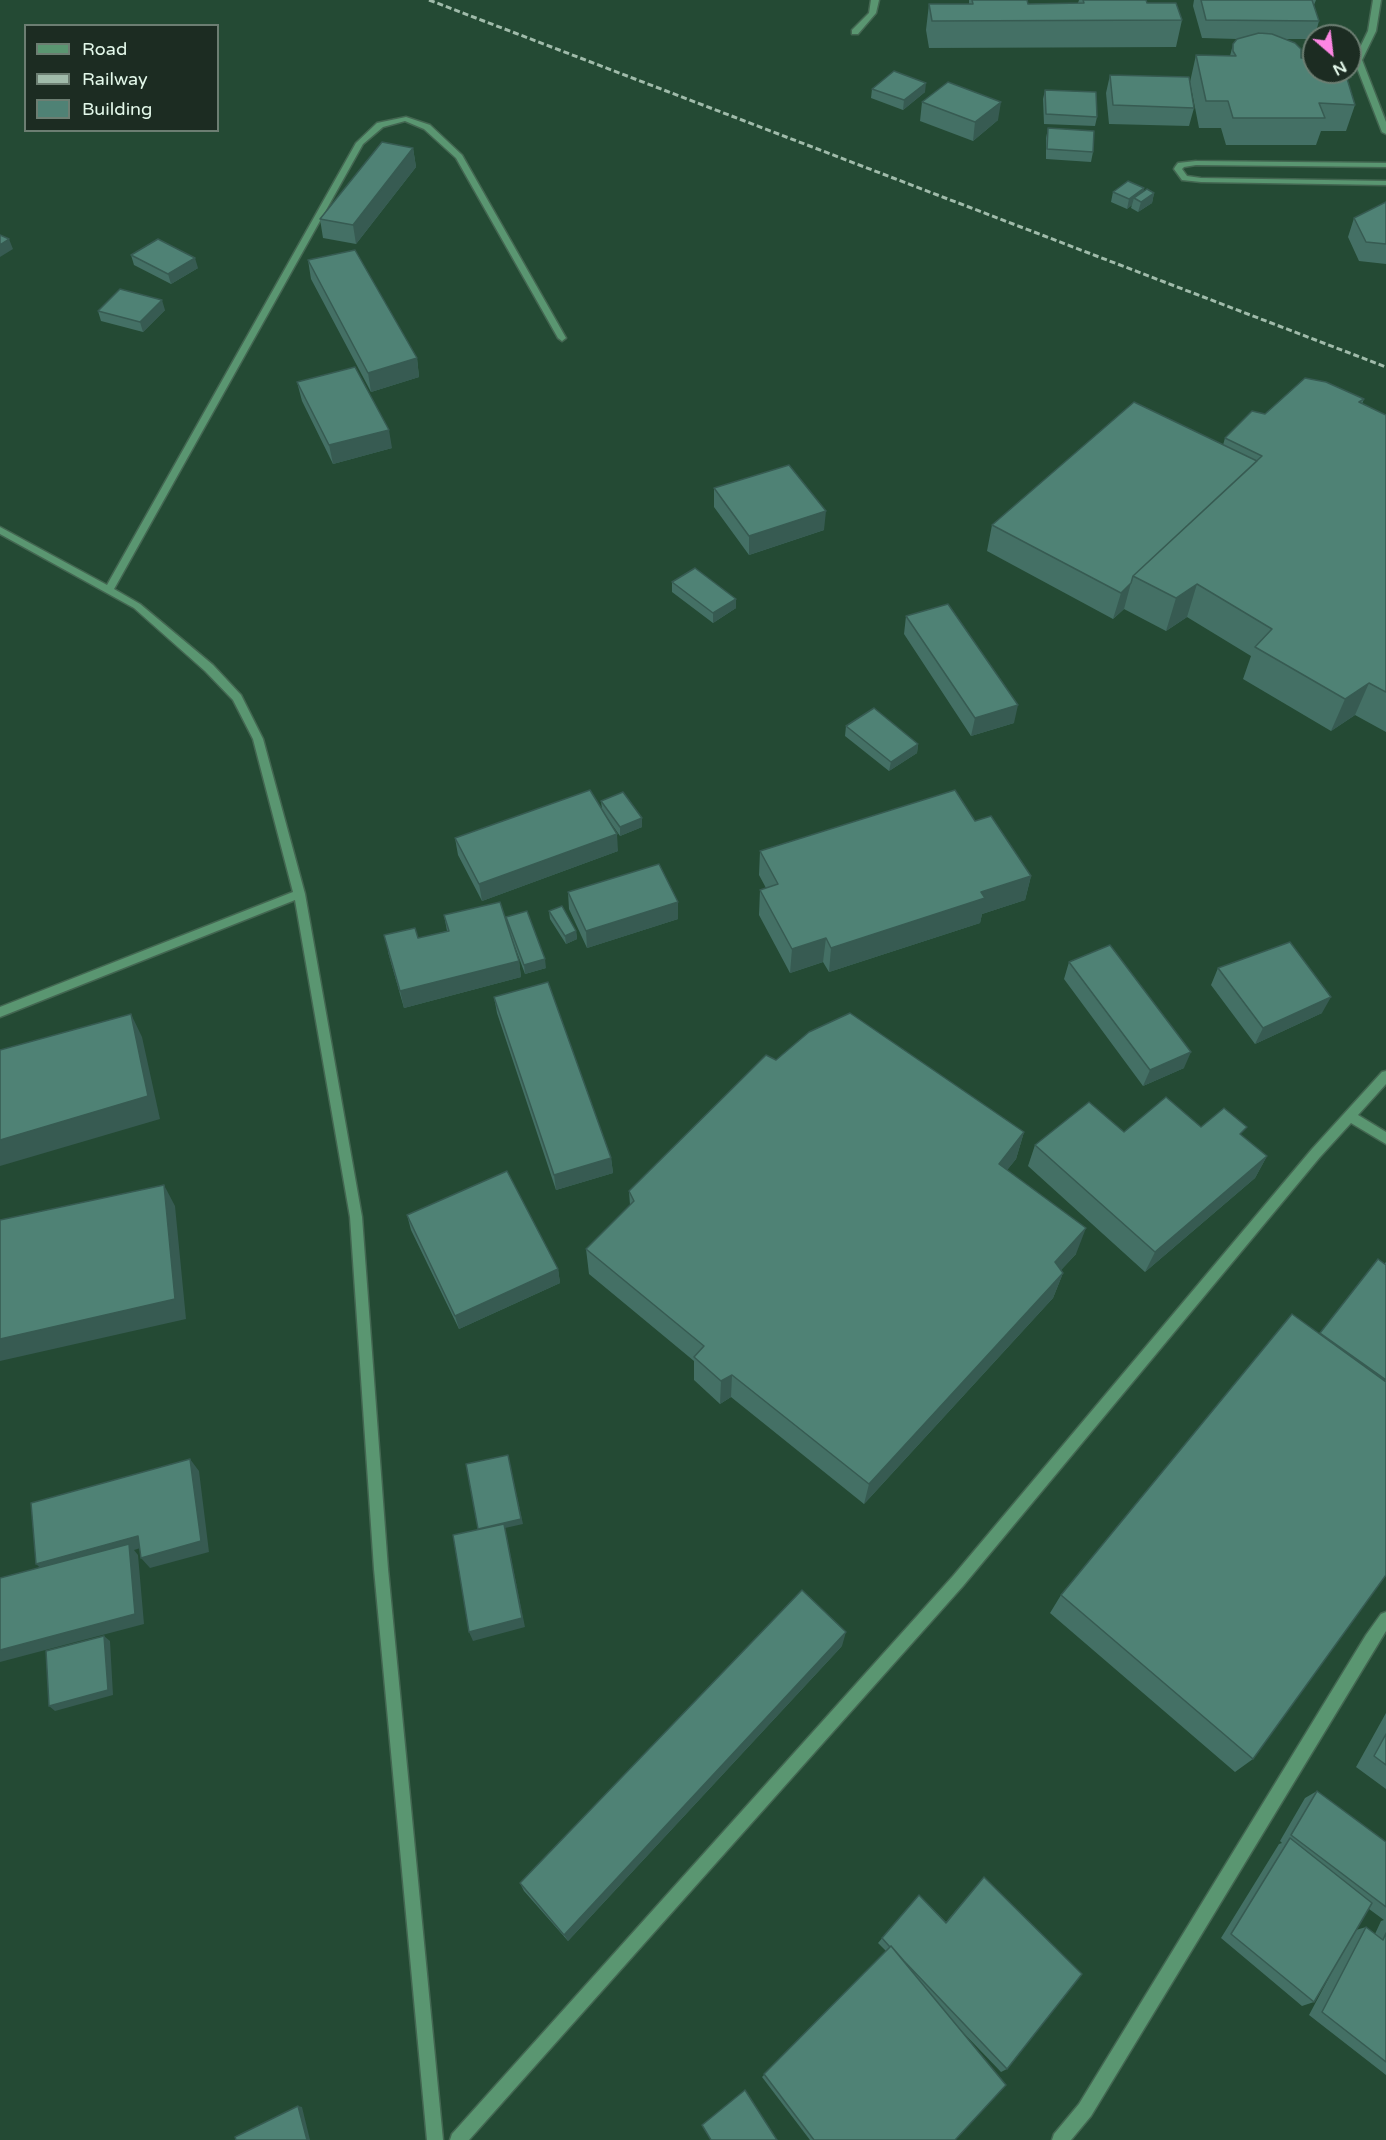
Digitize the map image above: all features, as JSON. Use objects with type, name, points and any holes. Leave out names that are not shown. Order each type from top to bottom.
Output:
[{"type":"street","points":[[855,32],[872,13],[875,0]]},
{"type":"street","points":[[1377,0],[1372,31],[1358,60],[1386,132]]},
{"type":"street","points":[[109,590],[360,143],[380,125],[406,119],[427,127],[459,157],[562,338]]},
{"type":"street","points":[[1386,165],[1196,163],[1181,165],[1178,170],[1185,178],[1201,180],[1386,183]]},
{"type":"street","points":[[0,530],[137,606],[209,668],[237,698],[258,739],[299,894],[356,1217],[381,1569],[435,2140]]},
{"type":"street","points":[[0,1012],[299,894]]},
{"type":"street","points":[[458,2140],[958,1581],[1386,1076]]},
{"type":"street","points":[[1350,1116],[1386,1139]]},
{"type":"street","points":[[1060,2140],[1085,2110],[1371,1640],[1386,1619]]},
{"type":"building","points":[[972,0],[1027,0],[1028,4],[1084,3],[1083,0],[1146,0],[1147,3],[1176,3],[1182,20],[932,21],[929,4],[973,4]]},
{"type":"building","points":[[1201,0],[1312,0],[1319,21],[1206,20]]},
{"type":"building","points":[[1259,33],[1272,34],[1295,43],[1301,49],[1302,84],[1349,84],[1355,105],[1319,103],[1325,118],[1233,118],[1228,101],[1206,101],[1196,55],[1236,56],[1233,44],[1237,39]]},
{"type":"building","points":[[894,71],[926,83],[904,100],[872,89]]},
{"type":"building","points":[[1110,75],[1189,77],[1194,108],[1113,105]]},
{"type":"building","points":[[948,82],[1001,102],[975,122],[922,102]]},
{"type":"building","points":[[1045,90],[1096,92],[1097,117],[1046,114]]},
{"type":"building","points":[[1048,128],[1094,131],[1093,152],[1047,149]]},
{"type":"building","points":[[382,142],[413,148],[353,225],[320,219]]},
{"type":"building","points":[[1128,181],[1144,188],[1129,199],[1113,192]]},
{"type":"building","points":[[1147,189],[1154,193],[1141,202],[1134,198]]},
{"type":"building","points":[[1386,202],[1386,244],[1366,242],[1354,218]]},
{"type":"building","points":[[0,235],[9,239],[0,245]]},
{"type":"building","points":[[158,239],[195,258],[168,274],[131,255]]},
{"type":"building","points":[[355,250],[417,358],[368,373],[308,260]]},
{"type":"building","points":[[120,289],[162,300],[140,322],[98,311]]},
{"type":"building","points":[[355,367],[389,430],[329,445],[297,382]]},
{"type":"building","points":[[1305,378],[1326,382],[1364,399],[1359,402],[1386,415],[1386,692],[1369,683],[1345,699],[1255,647],[1272,629],[1197,584],[1176,598],[1133,576],[1262,456],[1225,438],[1252,411],[1265,414]]},
{"type":"building","points":[[1134,402],[1257,461],[1133,576],[1131,583],[1121,593],[992,525]]},
{"type":"building","points":[[789,465],[826,511],[749,536],[714,488]]},
{"type":"building","points":[[695,568],[736,599],[713,613],[672,582]]},
{"type":"building","points":[[948,604],[1018,705],[975,718],[906,616]]},
{"type":"building","points":[[874,708],[918,744],[891,762],[846,726]]},
{"type":"building","points":[[590,790],[617,834],[479,884],[455,838]]},
{"type":"building","points":[[955,790],[975,821],[991,816],[1031,876],[981,892],[985,898],[831,948],[826,938],[792,949],[760,890],[778,884],[760,851]]},
{"type":"building","points":[[623,792],[642,818],[620,827],[601,801]]},
{"type":"building","points":[[659,864],[678,902],[586,931],[568,892]]},
{"type":"building","points":[[500,902],[519,961],[400,991],[384,935],[415,928],[418,938],[449,931],[444,915]]},
{"type":"building","points":[[562,906],[576,931],[565,936],[549,911]]},
{"type":"building","points":[[527,911],[545,959],[524,965],[506,917]]},
{"type":"building","points":[[1290,942],[1331,997],[1263,1028],[1218,968]]},
{"type":"building","points":[[1110,945],[1191,1052],[1150,1070],[1069,962]]},
{"type":"building","points":[[548,982],[611,1158],[554,1175],[494,997]]},
{"type":"building","points":[[850,1013],[1024,1132],[999,1164],[1086,1228],[1055,1262],[1063,1273],[869,1484],[732,1375],[721,1381],[694,1357],[704,1346],[586,1249],[634,1201],[629,1191],[766,1055],[776,1060],[809,1032]]},
{"type":"building","points":[[131,1014],[148,1096],[0,1140],[0,1050]]},
{"type":"building","points":[[1166,1097],[1201,1127],[1224,1108],[1247,1127],[1240,1134],[1267,1156],[1155,1252],[1035,1145],[1089,1102],[1124,1132]]},
{"type":"building","points":[[507,1171],[558,1269],[455,1316],[407,1215]]},
{"type":"building","points":[[164,1185],[175,1299],[0,1339],[0,1220]]},
{"type":"building","points":[[1378,1259],[1386,1265],[1386,1380],[1320,1333]]},
{"type":"building","points":[[1292,1314],[1386,1382],[1386,1575],[1253,1759],[1061,1595]]},
{"type":"building","points":[[508,1455],[521,1519],[478,1529],[466,1464]]},
{"type":"building","points":[[190,1459],[201,1541],[141,1558],[138,1536],[36,1564],[31,1503]]},
{"type":"building","points":[[504,1524],[522,1618],[469,1632],[453,1535]]},
{"type":"building","points":[[129,1544],[135,1614],[0,1650],[0,1578]]},
{"type":"building","points":[[802,1590],[846,1632],[564,1935],[520,1883]]},
{"type":"building","points":[[104,1636],[108,1690],[49,1706],[46,1651]]},
{"type":"building","points":[[1386,1734],[1386,1765],[1374,1756]]},
{"type":"building","points":[[1317,1791],[1386,1842],[1386,1907],[1291,1835]]},
{"type":"building","points":[[1290,1838],[1372,1903],[1314,2002],[1231,1934]]},
{"type":"building","points":[[984,1877],[1082,1974],[1007,2069],[882,1938],[919,1895],[946,1923]]},
{"type":"building","points":[[1366,1927],[1383,1940],[1386,1933],[1386,2062],[1322,2012]]},
{"type":"building","points":[[891,1946],[1006,2085],[955,2140],[814,2140],[764,2074]]},
{"type":"building","points":[[745,2090],[777,2140],[711,2140],[702,2125]]},
{"type":"building","points":[[298,2106],[307,2140],[236,2140],[235,2137]]},
{"type":"railway","points":[[429,0],[1386,367]]}]
